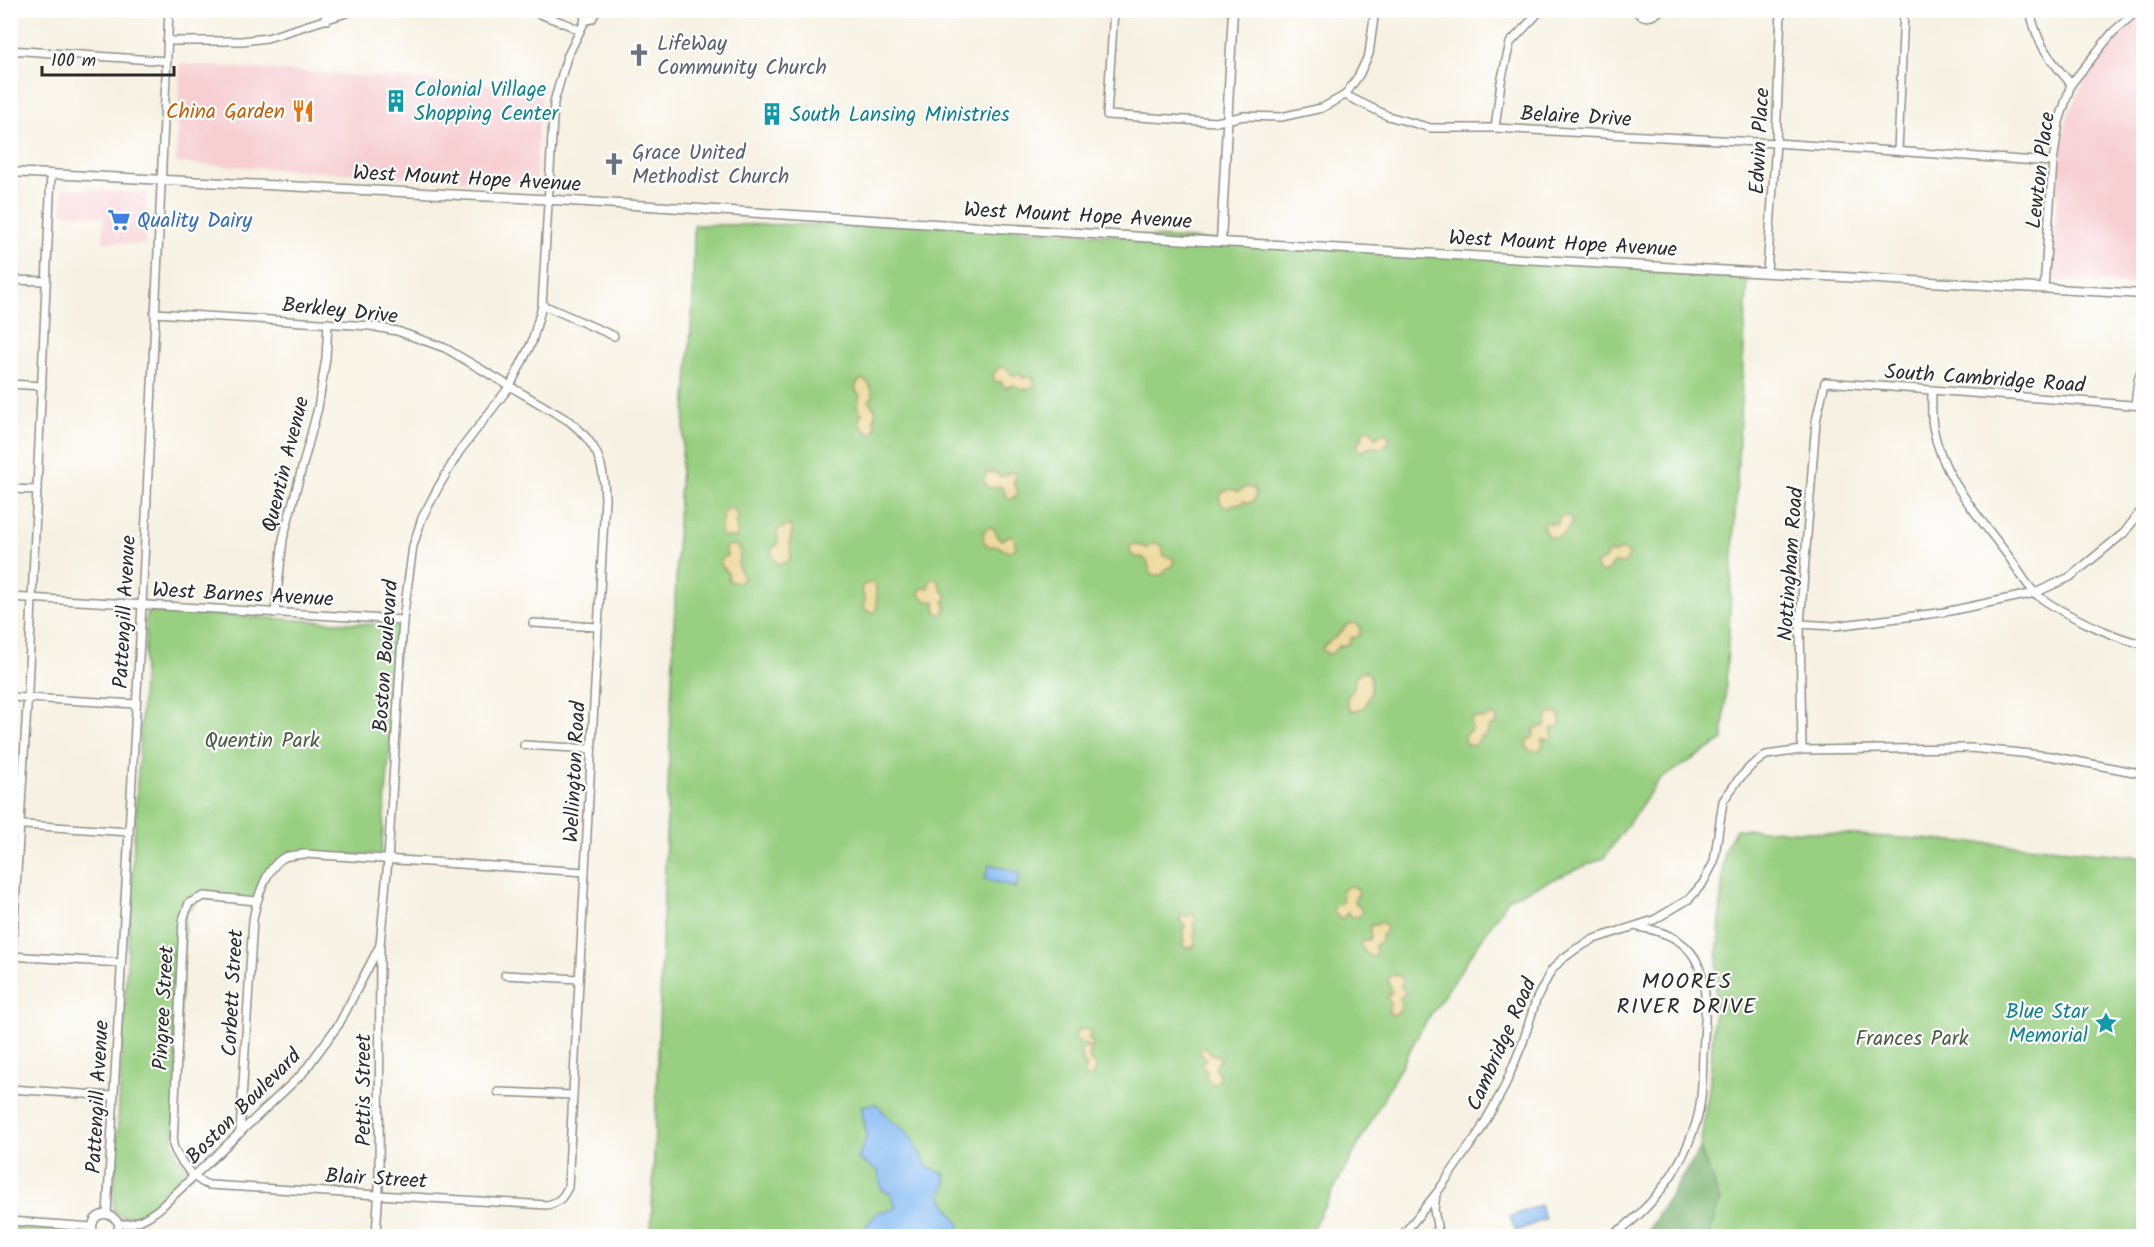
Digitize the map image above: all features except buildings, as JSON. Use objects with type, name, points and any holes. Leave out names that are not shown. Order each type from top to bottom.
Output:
[{"type":"street","name":"Pattengill Avenue","points":[[107,1214],[142,605],[169,10]]},
{"type":"street","points":[[324,10],[327,20]]},
{"type":"street","points":[[167,41],[242,41],[267,38],[356,10]]},
{"type":"street","points":[[529,10],[579,30]]},
{"type":"street","name":"Boston Boulevard","points":[[585,21],[586,10]]},
{"type":"street","name":"Boston Boulevard","points":[[119,1224],[134,1223],[147,1217],[195,1176],[289,1088],[321,1052],[339,1024],[380,945],[388,860],[403,620],[409,566],[422,518],[459,452],[510,386],[532,342],[542,306],[554,102],[563,67],[579,30],[585,21],[592,19],[597,10]]},
{"type":"street","points":[[1114,10],[1107,115],[1216,122],[1244,116],[1281,117],[1322,108],[1345,95],[1359,75],[1369,54],[1376,10]]},
{"type":"street","points":[[1221,242],[1233,10]]},
{"type":"street","points":[[1495,128],[1501,82],[1510,43],[1541,10]]},
{"type":"street","points":[[1635,10],[1639,16],[1645,18],[1661,10]]},
{"type":"street","name":"Edwin Place","points":[[1767,272],[1776,143],[1781,10]]},
{"type":"street","points":[[1898,151],[1904,10]]},
{"type":"street","points":[[2030,10],[2036,34],[2044,52],[2071,84]]},
{"type":"street","name":"Lewton Place","points":[[2044,288],[2053,162],[2060,122],[2071,84],[2113,32],[2138,10]]},
{"type":"street","points":[[10,50],[167,61]]},
{"type":"street","name":"Belaire Drive","points":[[1345,95],[1388,117],[1431,128],[1495,128],[1776,143],[2053,162]]},
{"type":"street","name":"West Mount Hope Avenue","points":[[10,172],[549,200],[1221,242],[2144,294]]},
{"type":"street","points":[[10,989],[28,698],[51,174]]},
{"type":"street","points":[[10,280],[46,281]]},
{"type":"street","points":[[542,306],[614,336]]},
{"type":"street","name":"Berkley Drive","points":[[154,313],[370,326],[417,337],[446,348],[510,386]]},
{"type":"street","name":"Quentin Avenue","points":[[275,613],[282,539],[318,408],[326,357],[328,323]]},
{"type":"street","points":[[2135,405],[2138,380],[2144,363]]},
{"type":"street","name":"South Cambridge Road","points":[[1825,382],[2144,406]]},
{"type":"street","name":"Nottingham Road","points":[[1802,750],[1800,624],[1816,421],[1825,382]]},
{"type":"street","points":[[10,384],[42,386]]},
{"type":"street","name":"Wellington Road","points":[[510,386],[569,421],[583,432],[597,453],[604,480],[605,499],[568,1187],[564,1197],[558,1202]]},
{"type":"street","points":[[1932,390],[1933,425],[1938,448],[1948,473],[2035,593],[2105,632],[2144,644]]},
{"type":"street","points":[[10,489],[37,490]]},
{"type":"street","points":[[1800,624],[1834,626],[1945,612],[2035,593],[2070,577],[2124,533],[2144,507]]},
{"type":"street","name":"West Barnes Avenue","points":[[10,597],[403,620]]},
{"type":"street","points":[[533,623],[598,627]]},
{"type":"street","points":[[10,697],[136,704]]},
{"type":"street","points":[[524,745],[591,749]]},
{"type":"street","name":"Cambridge Road","points":[[1402,1236],[1436,1194],[1480,1131],[1504,1088],[1523,1042],[1536,1000],[1551,971],[1561,960],[1594,939],[1654,920],[1689,899],[1703,883],[1714,862],[1723,801],[1744,773],[1766,755],[1802,750],[1970,748],[2050,756],[2144,774]]},
{"type":"street","points":[[10,824],[129,832]]},
{"type":"street","name":"Corbett Street","points":[[240,1133],[253,920],[256,901],[270,873],[285,857],[304,855],[388,860]]},
{"type":"street","points":[[388,860],[585,872]]},
{"type":"street","name":"Pingree Street","points":[[195,1176],[177,1158],[173,1145],[183,920],[189,903],[204,896],[256,901]]},
{"type":"street","points":[[1611,1236],[1636,1218],[1661,1190],[1696,1125],[1700,1104],[1706,988],[1698,962],[1681,943],[1653,929],[1635,926]]},
{"type":"street","name":"Pettis Street","points":[[376,1236],[379,1195],[380,945]]},
{"type":"street","points":[[11,956],[121,963]]},
{"type":"street","points":[[505,975],[579,979]]},
{"type":"street","points":[[10,1089],[113,1096]]},
{"type":"street","points":[[498,1092],[573,1095]]},
{"type":"street","name":"Blair Street","points":[[195,1176],[208,1185],[547,1205],[558,1202]]},
{"type":"street","points":[[1436,1194],[1434,1210],[1439,1236]]},
{"type":"street","points":[[92,1227],[99,1216],[107,1214],[115,1217],[119,1224],[117,1236]]},
{"type":"street","points":[[10,1221],[92,1227]]},
{"type":"street","points":[[92,1227],[95,1236]]},
{"type":"shaded area","points":[[2143,13],[2143,285],[2052,280],[2059,163],[2068,115],[2085,80],[2118,34]]},
{"type":"shaded area","points":[[180,64],[543,88],[538,127],[536,184],[176,163]]},
{"type":"shaded area","points":[[63,188],[147,194],[145,245],[103,242],[104,217],[62,213]]},
{"type":"green space","points":[[925,224],[1748,271],[1723,740],[1659,780],[1604,858],[1509,898],[1422,1028],[1311,1231],[1301,1236],[651,1236],[679,497],[693,302],[694,225]]},
{"type":"green space","name":"Quentin Park","points":[[147,611],[400,626],[381,854],[304,856],[278,860],[260,881],[255,902],[200,898],[185,914],[173,1142],[178,1158],[194,1175],[136,1215],[124,1217],[113,1211]]},
{"type":"green space","name":"Frances Park","points":[[1736,829],[2014,845],[2143,857],[2143,1236],[1672,1236],[1694,1188],[1710,1081],[1724,851]]},
{"type":"green space","points":[[1700,1149],[1720,1200],[1709,1236],[1640,1236],[1648,1231]]},
{"type":"green space","points":[[10,1227],[93,1235],[93,1236],[11,1236]]},
{"type":"sand","points":[[1004,367],[1012,375],[1021,374],[1022,378],[1028,376],[1034,379],[1034,386],[1025,389],[1013,385],[1005,388],[1001,382],[994,381],[993,375],[998,368]]},
{"type":"sand","points":[[862,379],[871,388],[873,396],[869,401],[876,411],[874,419],[876,428],[872,433],[868,433],[859,422],[862,413],[857,406],[860,396],[855,389],[857,383]]},
{"type":"sand","points":[[1368,429],[1374,433],[1375,437],[1383,433],[1389,435],[1389,442],[1382,448],[1370,447],[1361,452],[1357,444],[1363,437],[1362,432]]},
{"type":"sand","points":[[988,472],[1002,477],[1014,472],[1013,483],[1018,491],[1017,495],[1009,500],[1001,486],[992,488],[986,486],[983,479]]},
{"type":"sand","points":[[1246,487],[1253,488],[1256,492],[1254,501],[1249,503],[1244,501],[1229,507],[1223,506],[1219,498],[1223,491],[1232,489],[1238,492]]},
{"type":"sand","points":[[730,508],[735,510],[738,517],[735,523],[737,538],[721,536],[724,511]]},
{"type":"sand","points":[[1559,517],[1570,517],[1572,521],[1566,532],[1557,538],[1549,536],[1543,525],[1546,522],[1556,525]]},
{"type":"sand","points":[[790,525],[792,531],[791,557],[787,562],[777,563],[772,557],[771,550],[778,544],[777,530]]},
{"type":"sand","points":[[989,527],[993,528],[999,539],[1002,540],[1011,535],[1016,548],[1007,551],[998,546],[986,544],[983,539],[984,531]]},
{"type":"sand","points":[[1153,543],[1162,545],[1164,556],[1173,558],[1173,566],[1166,569],[1162,575],[1152,574],[1144,558],[1134,557],[1130,552],[1130,546],[1135,544],[1147,548]]},
{"type":"sand","points":[[729,545],[737,546],[741,552],[738,564],[743,579],[738,583],[729,581],[728,573],[720,564],[727,556],[725,548]]},
{"type":"sand","points":[[1621,549],[1627,551],[1629,556],[1625,564],[1614,563],[1606,572],[1600,573],[1597,570],[1596,564],[1605,559],[1608,553],[1617,553]]},
{"type":"sand","points":[[934,578],[938,580],[942,591],[947,594],[943,614],[938,614],[935,601],[926,601],[919,593],[922,588],[929,588],[929,582]]},
{"type":"sand","points":[[873,583],[876,588],[877,608],[873,613],[863,609],[865,599],[861,590],[863,585]]},
{"type":"sand","points":[[1351,623],[1357,624],[1360,629],[1359,636],[1351,638],[1348,644],[1337,647],[1333,653],[1323,651],[1323,647]]},
{"type":"sand","points":[[1366,671],[1370,675],[1371,692],[1365,707],[1350,710],[1347,697],[1354,689],[1357,675]]},
{"type":"sand","points":[[1555,713],[1560,715],[1560,726],[1551,729],[1553,737],[1542,739],[1543,744],[1539,751],[1529,750],[1526,746],[1527,741],[1533,737],[1535,728],[1545,726],[1548,715]]},
{"type":"sand","points":[[1496,716],[1497,723],[1489,727],[1486,736],[1480,737],[1475,746],[1467,745],[1465,737],[1467,732],[1472,730],[1473,718],[1486,718]]},
{"type":"sand","points":[[1349,886],[1357,888],[1359,893],[1354,900],[1362,913],[1358,917],[1352,917],[1348,912],[1343,918],[1339,918],[1333,911],[1335,906],[1342,903],[1343,890]]},
{"type":"sand","points":[[1191,914],[1196,920],[1193,925],[1196,929],[1194,937],[1196,943],[1193,947],[1187,948],[1182,945],[1185,939],[1182,931],[1185,926],[1180,919],[1183,915],[1186,917]]},
{"type":"sand","points":[[1380,922],[1386,925],[1386,930],[1381,936],[1381,941],[1375,945],[1375,956],[1370,957],[1361,947],[1361,941],[1368,940],[1370,937],[1370,925],[1377,925]]},
{"type":"sand","points":[[1398,975],[1402,979],[1401,987],[1406,992],[1400,998],[1401,1010],[1393,1015],[1388,1012],[1390,1004],[1387,997],[1392,992],[1388,982],[1389,977]]},
{"type":"sand","points":[[1079,1030],[1090,1031],[1088,1038],[1093,1043],[1092,1047],[1088,1048],[1091,1052],[1090,1061],[1097,1065],[1092,1078],[1084,1074],[1087,1066],[1082,1063],[1083,1058],[1080,1053],[1082,1049],[1088,1047],[1076,1039],[1075,1035]]},
{"type":"sand","points":[[1202,1048],[1219,1056],[1220,1060],[1215,1067],[1220,1078],[1213,1084],[1206,1079],[1207,1071],[1200,1064],[1206,1059],[1199,1052]]},
{"type":"water","points":[[989,864],[1020,873],[1016,888],[985,879]]},
{"type":"water","points":[[876,1104],[893,1122],[908,1133],[928,1168],[945,1174],[946,1183],[941,1196],[960,1225],[960,1236],[865,1236],[866,1226],[878,1212],[896,1209],[891,1194],[882,1190],[878,1171],[858,1159],[867,1136],[861,1106]]},
{"type":"water","points":[[1540,1205],[1545,1219],[1516,1231],[1510,1217]]},
{"type":"place","name":"LifeWay Community Church","points":[[639,55]]},
{"type":"place","name":"Colonial Village Shopping Center","points":[[396,101]]},
{"type":"place","name":"China Garden","points":[[303,111]]},
{"type":"place","name":"South Lansing Ministries","points":[[772,114]]},
{"type":"place","name":"Grace United Methodist Church","points":[[614,164]]},
{"type":"place","name":"Quality Dairy","points":[[119,220]]},
{"type":"place","name":"Blue Star Memorial","points":[[2106,1023]]},
{"type":"district","name":"MOORES RIVER DRIVE","points":[[1687,992]]}]
